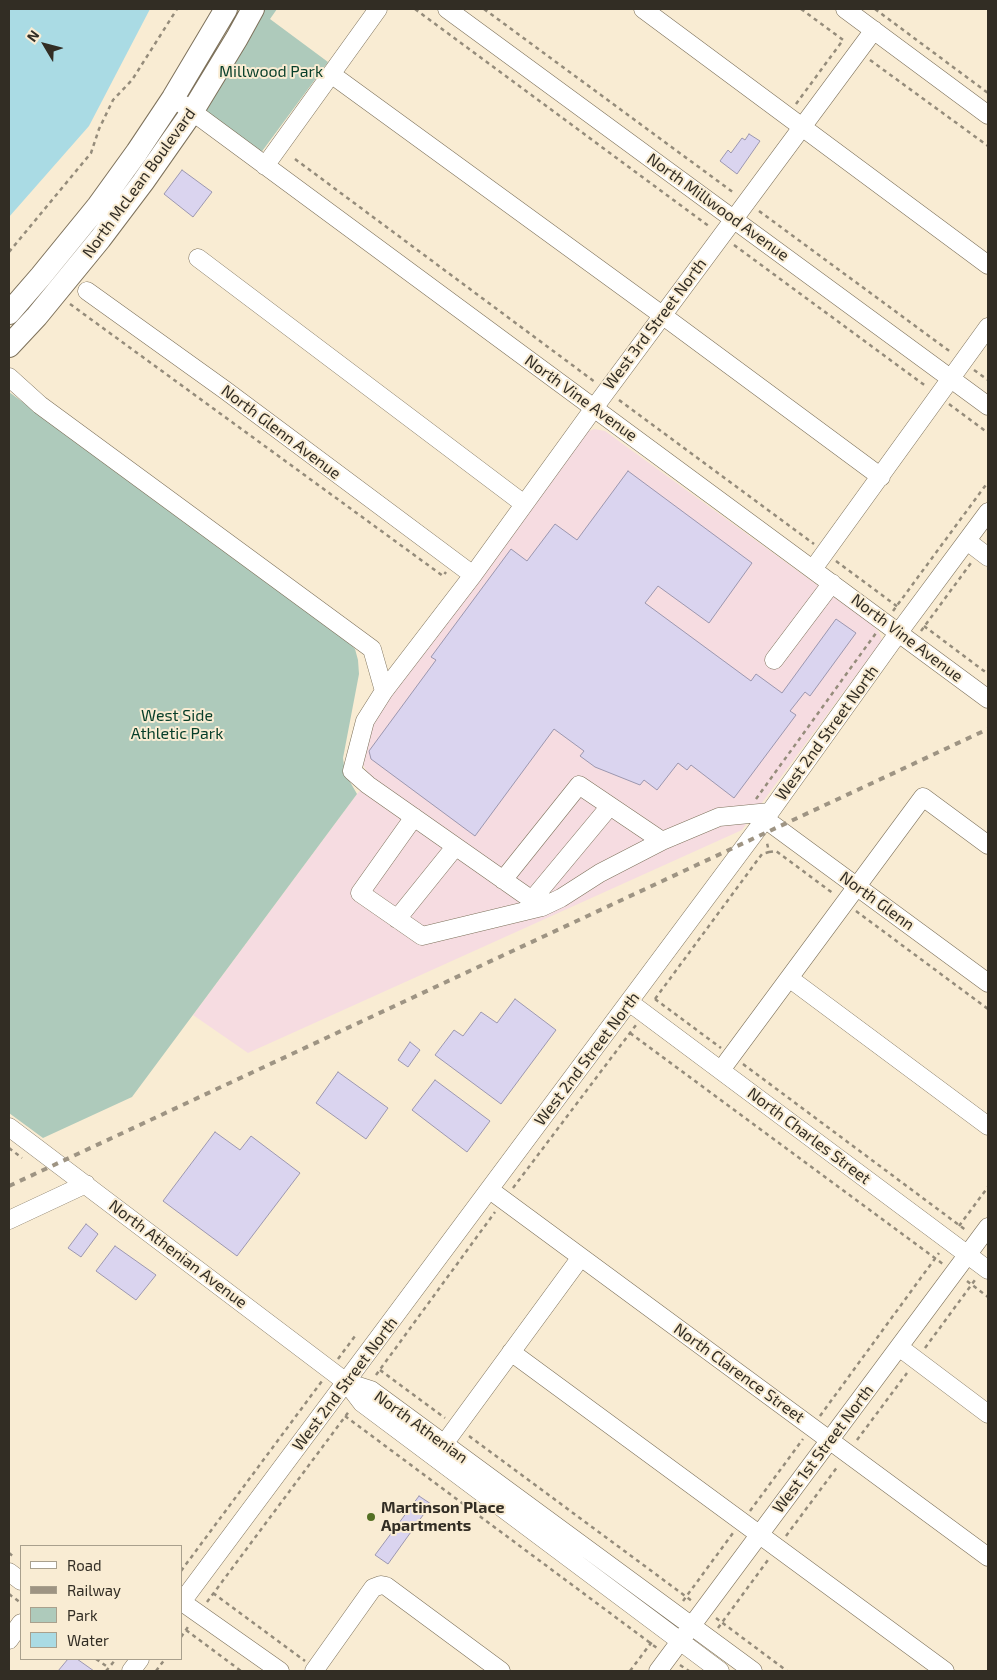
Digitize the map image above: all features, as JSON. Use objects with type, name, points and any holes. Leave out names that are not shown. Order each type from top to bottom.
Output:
[{"type":"main road","name":"North McLean Boulevard","points":[[9,313],[98,206],[137,152],[173,98],[226,9]]},
{"type":"main road","name":"North McLean Boulevard","points":[[9,346],[100,239],[143,182],[192,112],[237,38],[252,9]]},
{"type":"street","points":[[265,166],[378,9]]},
{"type":"street","name":"North Millwood Avenue","points":[[447,9],[988,406]]},
{"type":"street","points":[[643,9],[988,265]]},
{"type":"street","points":[[845,9],[988,115]]},
{"type":"street","name":"West 3rd Street North","points":[[414,817],[368,785],[352,771],[365,721],[384,691],[473,575],[606,390],[874,30]]},
{"type":"street","points":[[331,74],[881,477]]},
{"type":"street","name":"North Vine Avenue","points":[[173,98],[988,699]]},
{"type":"street","points":[[198,258],[524,504]]},
{"type":"street","name":"North Glenn Avenue","points":[[88,291],[225,390],[473,575]]},
{"type":"street","points":[[813,569],[988,327]]},
{"type":"street","points":[[9,377],[40,405],[372,649],[384,691]]},
{"type":"street","name":"West 2nd Street North","points":[[182,1603],[346,1382],[497,1195],[629,1002],[768,815],[899,632],[978,549],[988,512]]},
{"type":"street","points":[[774,660],[832,583]]},
{"type":"street","points":[[503,880],[580,785],[662,841]]},
{"type":"street","points":[[721,1070],[923,797],[988,845]]},
{"type":"street","points":[[537,904],[610,806]]},
{"type":"street","points":[[537,904],[414,817],[360,893],[422,936],[561,898],[600,873],[662,841],[718,817],[745,814],[768,815]]},
{"type":"street","name":"North Glenn","points":[[768,815],[856,886],[988,982]]},
{"type":"street","points":[[397,919],[455,846]]},
{"type":"street","points":[[789,978],[988,1126]]},
{"type":"street","name":"North Charles Street","points":[[629,1002],[988,1270]]},
{"type":"street","name":"North Athenian Avenue","points":[[9,1127],[346,1382]]},
{"type":"street","points":[[9,1220],[86,1184]]},
{"type":"street","name":"North Clarence Street","points":[[497,1195],[988,1557]]},
{"type":"street","name":"West 1st Street North","points":[[658,1671],[988,1227]]},
{"type":"street","points":[[444,1444],[581,1257]]},
{"type":"street","points":[[899,1348],[988,1414]]},
{"type":"street","points":[[511,1352],[945,1671]]},
{"type":"street","name":"North Athenian","points":[[346,1382],[362,1394],[370,1409],[720,1671]]},
{"type":"street","name":"North Athenian","points":[[362,1394],[371,1390],[753,1671]]},
{"type":"street","points":[[9,1572],[20,1580]]},
{"type":"street","points":[[315,1670],[373,1588],[381,1585],[386,1586],[501,1671]]},
{"type":"street","points":[[182,1603],[278,1671]]},
{"type":"street","points":[[9,1640],[20,1624]]},
{"type":"path","points":[[9,252],[91,153],[99,129],[113,100],[132,80],[177,9]]},
{"type":"path","points":[[415,9],[988,433]]},
{"type":"path","points":[[801,9],[988,146]]},
{"type":"path","points":[[875,9],[988,94]]},
{"type":"path","points":[[792,109],[843,40]]},
{"type":"path","points":[[295,160],[900,608]]},
{"type":"path","points":[[893,611],[988,482]]},
{"type":"path","points":[[918,636],[978,549]]},
{"type":"path","points":[[918,622],[988,674]]},
{"type":"path","points":[[745,814],[879,630]]},
{"type":"path","points":[[766,841],[769,852]]},
{"type":"path","points":[[650,1006],[762,854],[776,851],[988,1009]]},
{"type":"path","points":[[655,999],[969,1232]]},
{"type":"path","points":[[182,1636],[380,1370],[497,1195],[636,1026]]},
{"type":"path","points":[[630,1033],[945,1265]]},
{"type":"path","points":[[955,1232],[988,1187]]},
{"type":"path","points":[[816,1421],[942,1250]]},
{"type":"path","points":[[964,1279],[988,1297]]},
{"type":"path","points":[[182,1570],[355,1336]]},
{"type":"path","points":[[380,1370],[694,1602]]},
{"type":"path","points":[[345,1416],[658,1648]]},
{"type":"path","points":[[214,1593],[315,1670]]},
{"type":"path","points":[[9,1594],[20,1602]]},
{"type":"path","points":[[714,1618],[787,1671]]},
{"type":"path","points":[[186,1630],[241,1671]]},
{"type":"path","points":[[630,1671],[656,1636]]},
{"type":"path","points":[[97,1660],[108,1670]]},
{"type":"path","points":[[156,1671],[164,1660]]},
{"type":"path","points":[[678,1663],[689,1671]]},
{"type":"shaded area","points":[[594,429],[605,431],[871,624],[879,632],[882,640],[742,830],[248,1053],[193,1015],[357,794],[371,778],[358,757],[370,718],[585,433]]},
{"type":"green space","name":"Millwood Park","points":[[261,9],[277,9],[270,19],[328,62],[260,154],[207,113],[207,103]]},
{"type":"green space","name":"West Side Athletic Park","points":[[9,392],[344,637],[355,649],[359,674],[343,758],[345,773],[357,794],[132,1097],[43,1138],[9,1113]]},
{"type":"water","points":[[9,9],[150,9],[89,126],[9,217]]},
{"type":"building","points":[[749,134],[760,141],[737,174],[720,161],[728,150],[731,153],[742,138],[745,140]]},
{"type":"building","points":[[182,170],[212,192],[193,217],[164,194]]},
{"type":"building","points":[[628,471],[752,563],[709,623],[658,586],[645,603],[751,681],[756,674],[782,693],[836,619],[856,633],[810,696],[805,692],[790,711],[796,715],[734,798],[691,765],[687,770],[678,763],[657,790],[644,780],[640,785],[595,767],[580,756],[584,751],[554,729],[475,836],[371,759],[369,751],[436,660],[431,657],[511,549],[527,561],[555,524],[577,540]]},
{"type":"building","points":[[515,999],[556,1030],[501,1104],[435,1055],[454,1030],[463,1036],[481,1012],[497,1023]]},
{"type":"building","points":[[410,1042],[420,1050],[408,1067],[398,1060]]},
{"type":"building","points":[[338,1072],[388,1108],[366,1139],[316,1103]]},
{"type":"building","points":[[435,1080],[490,1121],[467,1152],[412,1110]]},
{"type":"building","points":[[215,1132],[240,1150],[251,1136],[300,1173],[237,1256],[163,1201]]},
{"type":"building","points":[[86,1224],[98,1234],[81,1257],[68,1248]]},
{"type":"building","points":[[115,1246],[156,1275],[136,1300],[96,1271]]},
{"type":"building","points":[[419,1496],[431,1504],[388,1564],[375,1555]]},
{"type":"building","points":[[67,1660],[78,1660],[94,1671],[58,1671]]},
{"type":"railway","points":[[9,1186],[988,729]]},
{"type":"place","name":"Martinson Place Apartments","points":[[371,1517]]}]
